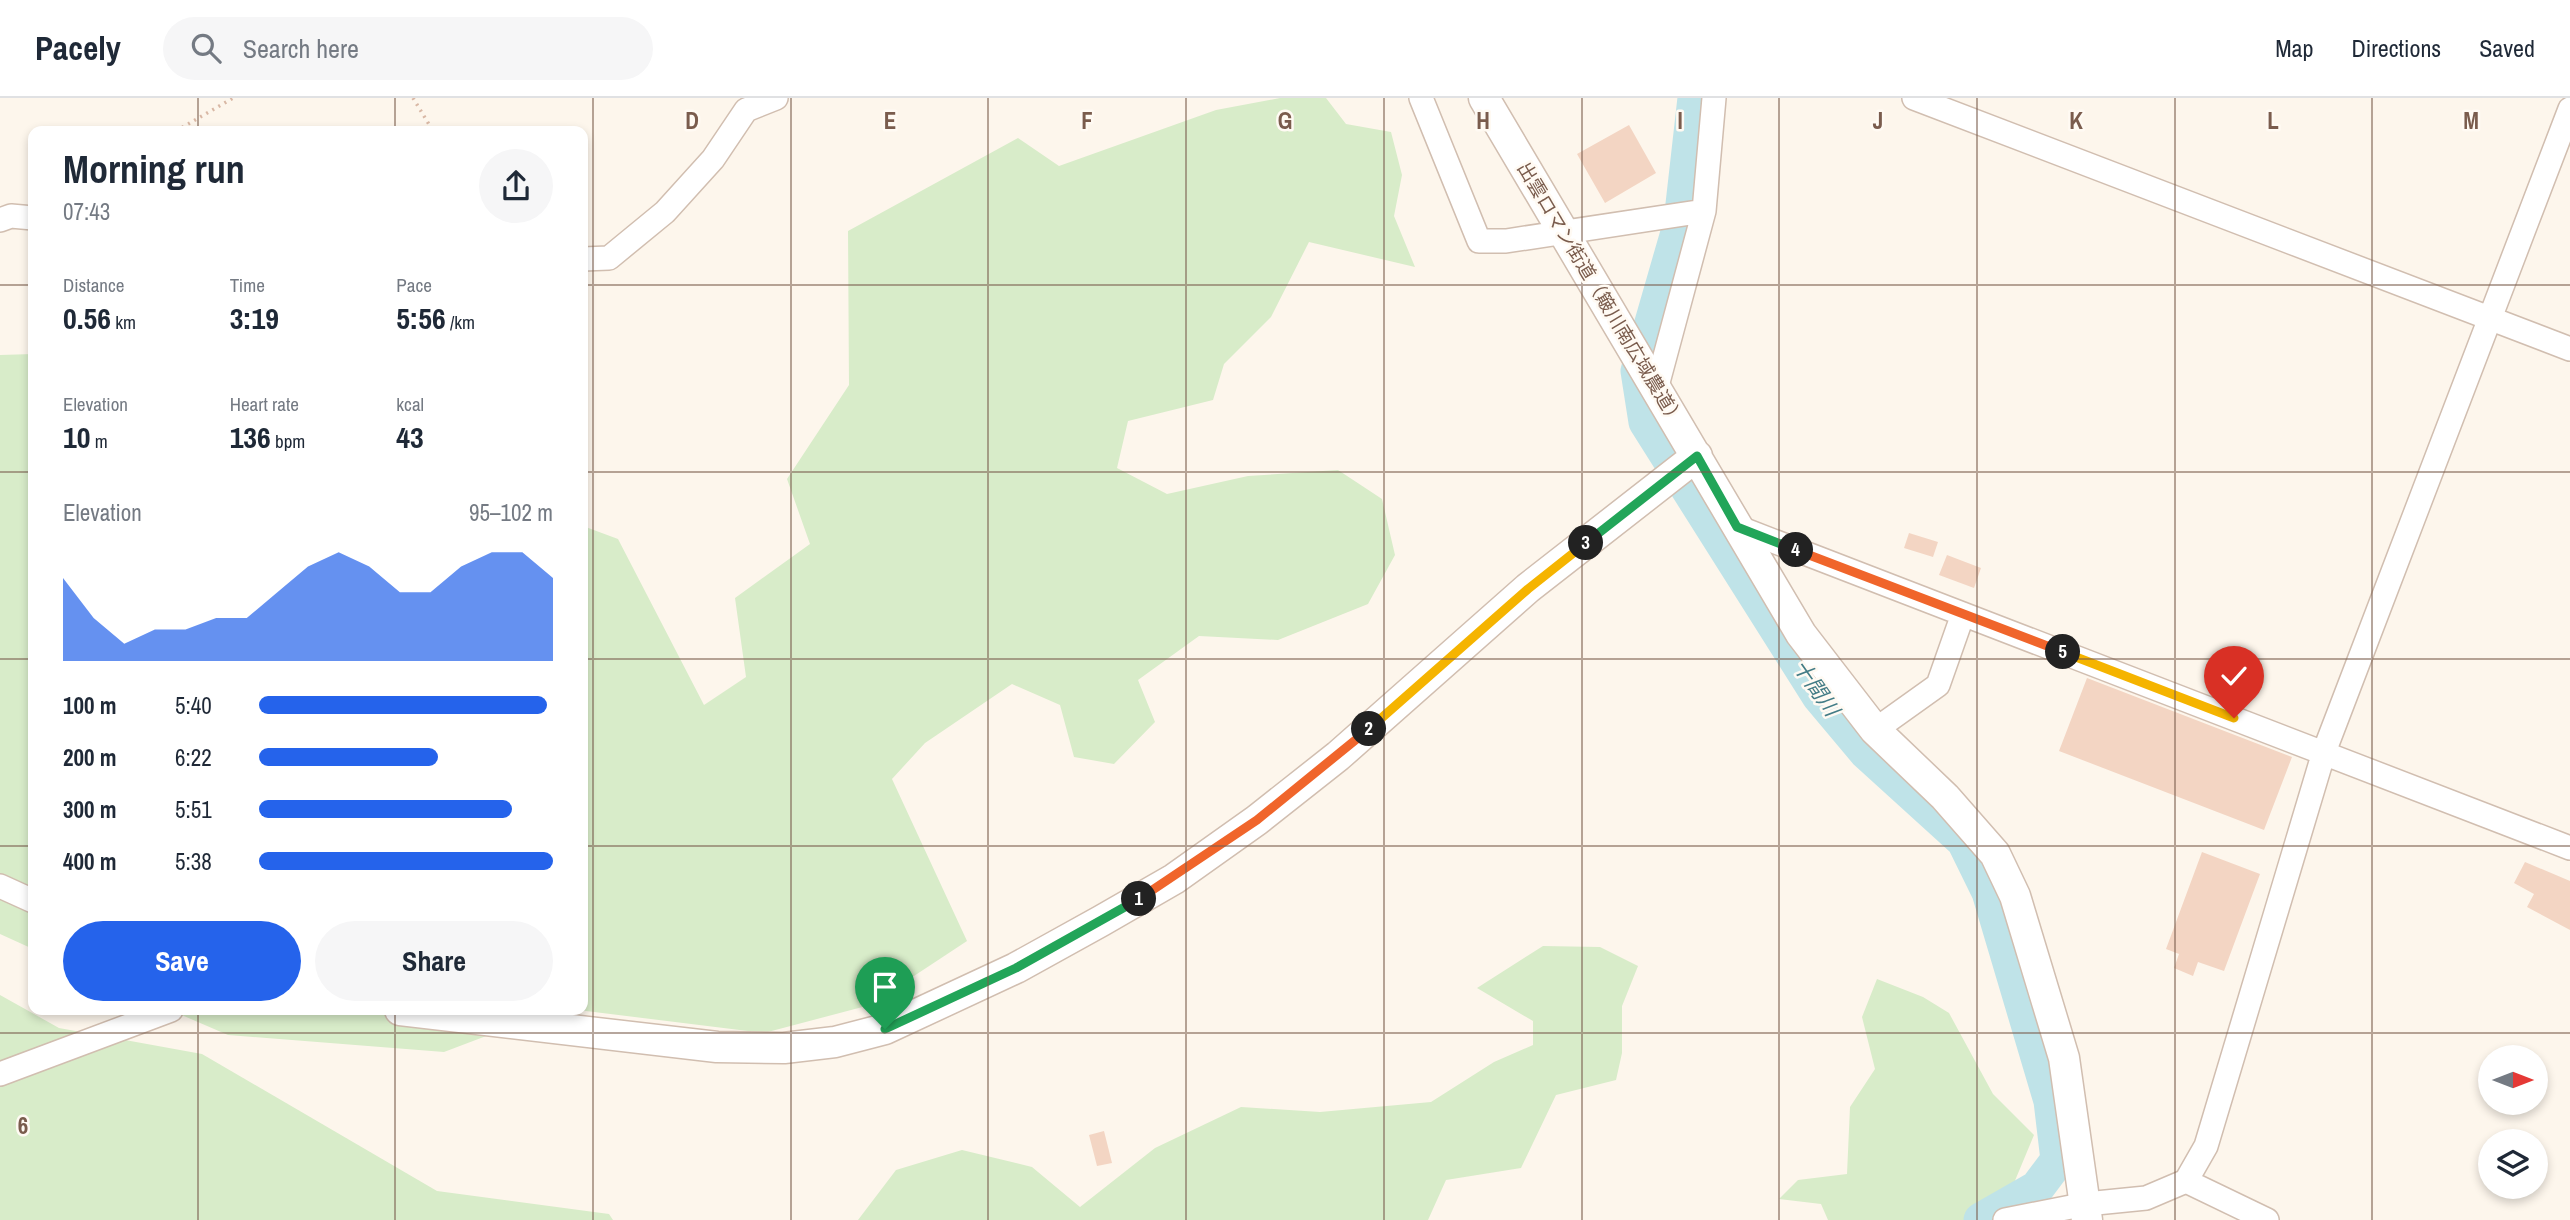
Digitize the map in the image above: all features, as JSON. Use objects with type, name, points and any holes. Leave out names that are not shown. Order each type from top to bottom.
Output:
[{"type":"street","points":[[588,259],[609,258],[665,212],[713,159],[746,110],[776,98]]},
{"type":"street","points":[[1422,98],[1479,241],[1506,241],[1704,212]]},
{"type":"street","name":"出雲ロマン街道（簸川南広域農道）","points":[[1484,98],[1562,232],[1657,386],[1801,634],[1875,730],[1945,797],[1996,854],[2015,896],[2064,1058],[2087,1212]]},
{"type":"street","points":[[1657,386],[1704,212],[1714,98]]},
{"type":"street","points":[[1914,98],[2570,349]]},
{"type":"street","points":[[2005,1220],[2087,1212],[2146,1198],[2186,1181],[2206,1146],[2324,752],[2570,108]]},
{"type":"street","points":[[0,220],[11,216],[28,218]]},
{"type":"street","points":[[444,1015],[717,1046],[797,1046],[835,1042],[885,1029],[1016,968],[1101,921],[1174,878],[1247,828],[1338,756],[1528,589],[1697,456]]},
{"type":"street","points":[[1737,527],[2570,848]]},
{"type":"street","points":[[1875,730],[1938,685],[1963,614]]},
{"type":"street","points":[[0,886],[28,899]]},
{"type":"street","points":[[0,1074],[158,1015]]},
{"type":"street","points":[[2186,1181],[2267,1220]]},
{"type":"path","points":[[185,126],[233,98]]},
{"type":"path","points":[[413,98],[430,126]]},
{"type":"green space","points":[[1280,98],[1326,98],[1346,124],[1391,132],[1402,175],[1394,216],[1415,267],[1309,242],[1271,317],[1224,364],[1213,400],[1128,421],[1117,468],[1167,494],[1248,476],[1338,470],[1382,499],[1395,555],[1368,604],[1278,640],[1199,636],[1138,680],[1155,722],[1114,764],[1074,757],[1060,705],[1012,684],[925,743],[892,779],[967,941],[870,1005],[764,1033],[588,1011],[588,528],[618,539],[704,705],[746,677],[735,598],[810,544],[787,479],[849,385],[848,231],[1018,138],[1059,166],[1216,110]]},
{"type":"green space","points":[[28,354],[28,947],[0,934],[0,355]]},
{"type":"green space","points":[[1543,946],[1600,947],[1638,966],[1622,1006],[1622,1053],[1616,1080],[1556,1095],[1521,1168],[1446,1180],[1428,1220],[858,1220],[896,1170],[962,1150],[1032,1167],[1080,1207],[1155,1148],[1241,1107],[1320,1112],[1431,1102],[1494,1062],[1533,1045],[1533,1021],[1477,988]]},
{"type":"green space","points":[[1877,979],[1923,997],[1949,1013],[1993,1094],[2034,1135],[2014,1183],[1964,1220],[1828,1220],[1821,1204],[1779,1199],[1798,1180],[1847,1174],[1850,1107],[1875,1069],[1862,1017]]},
{"type":"green space","points":[[0,995],[28,1011],[28,1015],[36,1015],[59,1028],[202,1054],[437,1191],[609,1214],[613,1220],[0,1220]]},
{"type":"green space","points":[[182,1015],[542,1015],[444,1052],[228,1035]]},
{"type":"building","points":[[1629,125],[1656,173],[1605,203],[1577,154]]},
{"type":"building","points":[[1909,533],[1938,542],[1933,557],[1904,548]]},
{"type":"building","points":[[1947,555],[1981,568],[1974,588],[1939,575]]},
{"type":"building","points":[[2087,678],[2292,757],[2264,830],[2059,751]]},
{"type":"building","points":[[2202,852],[2260,874],[2224,971],[2198,962],[2193,976],[2174,968],[2179,954],[2166,949]]},
{"type":"building","points":[[2525,862],[2570,881],[2570,930],[2527,907],[2534,894],[2514,883]]},
{"type":"building","points":[[1104,1131],[1112,1163],[1097,1166],[1089,1135]]},
{"type":"waterway","name":"十間川","points":[[1695,98],[1681,222],[1638,371],[1646,422],[1819,696],[1866,752],[1964,841],[1989,892],[2051,1101],[2058,1160],[2037,1188],[1981,1220]]},
{"type":"route","points":[[885,1029],[1016,968],[1101,921],[1174,878],[1257,820],[1338,756],[1528,589],[1697,456],[1737,527],[2234,718]]}]
